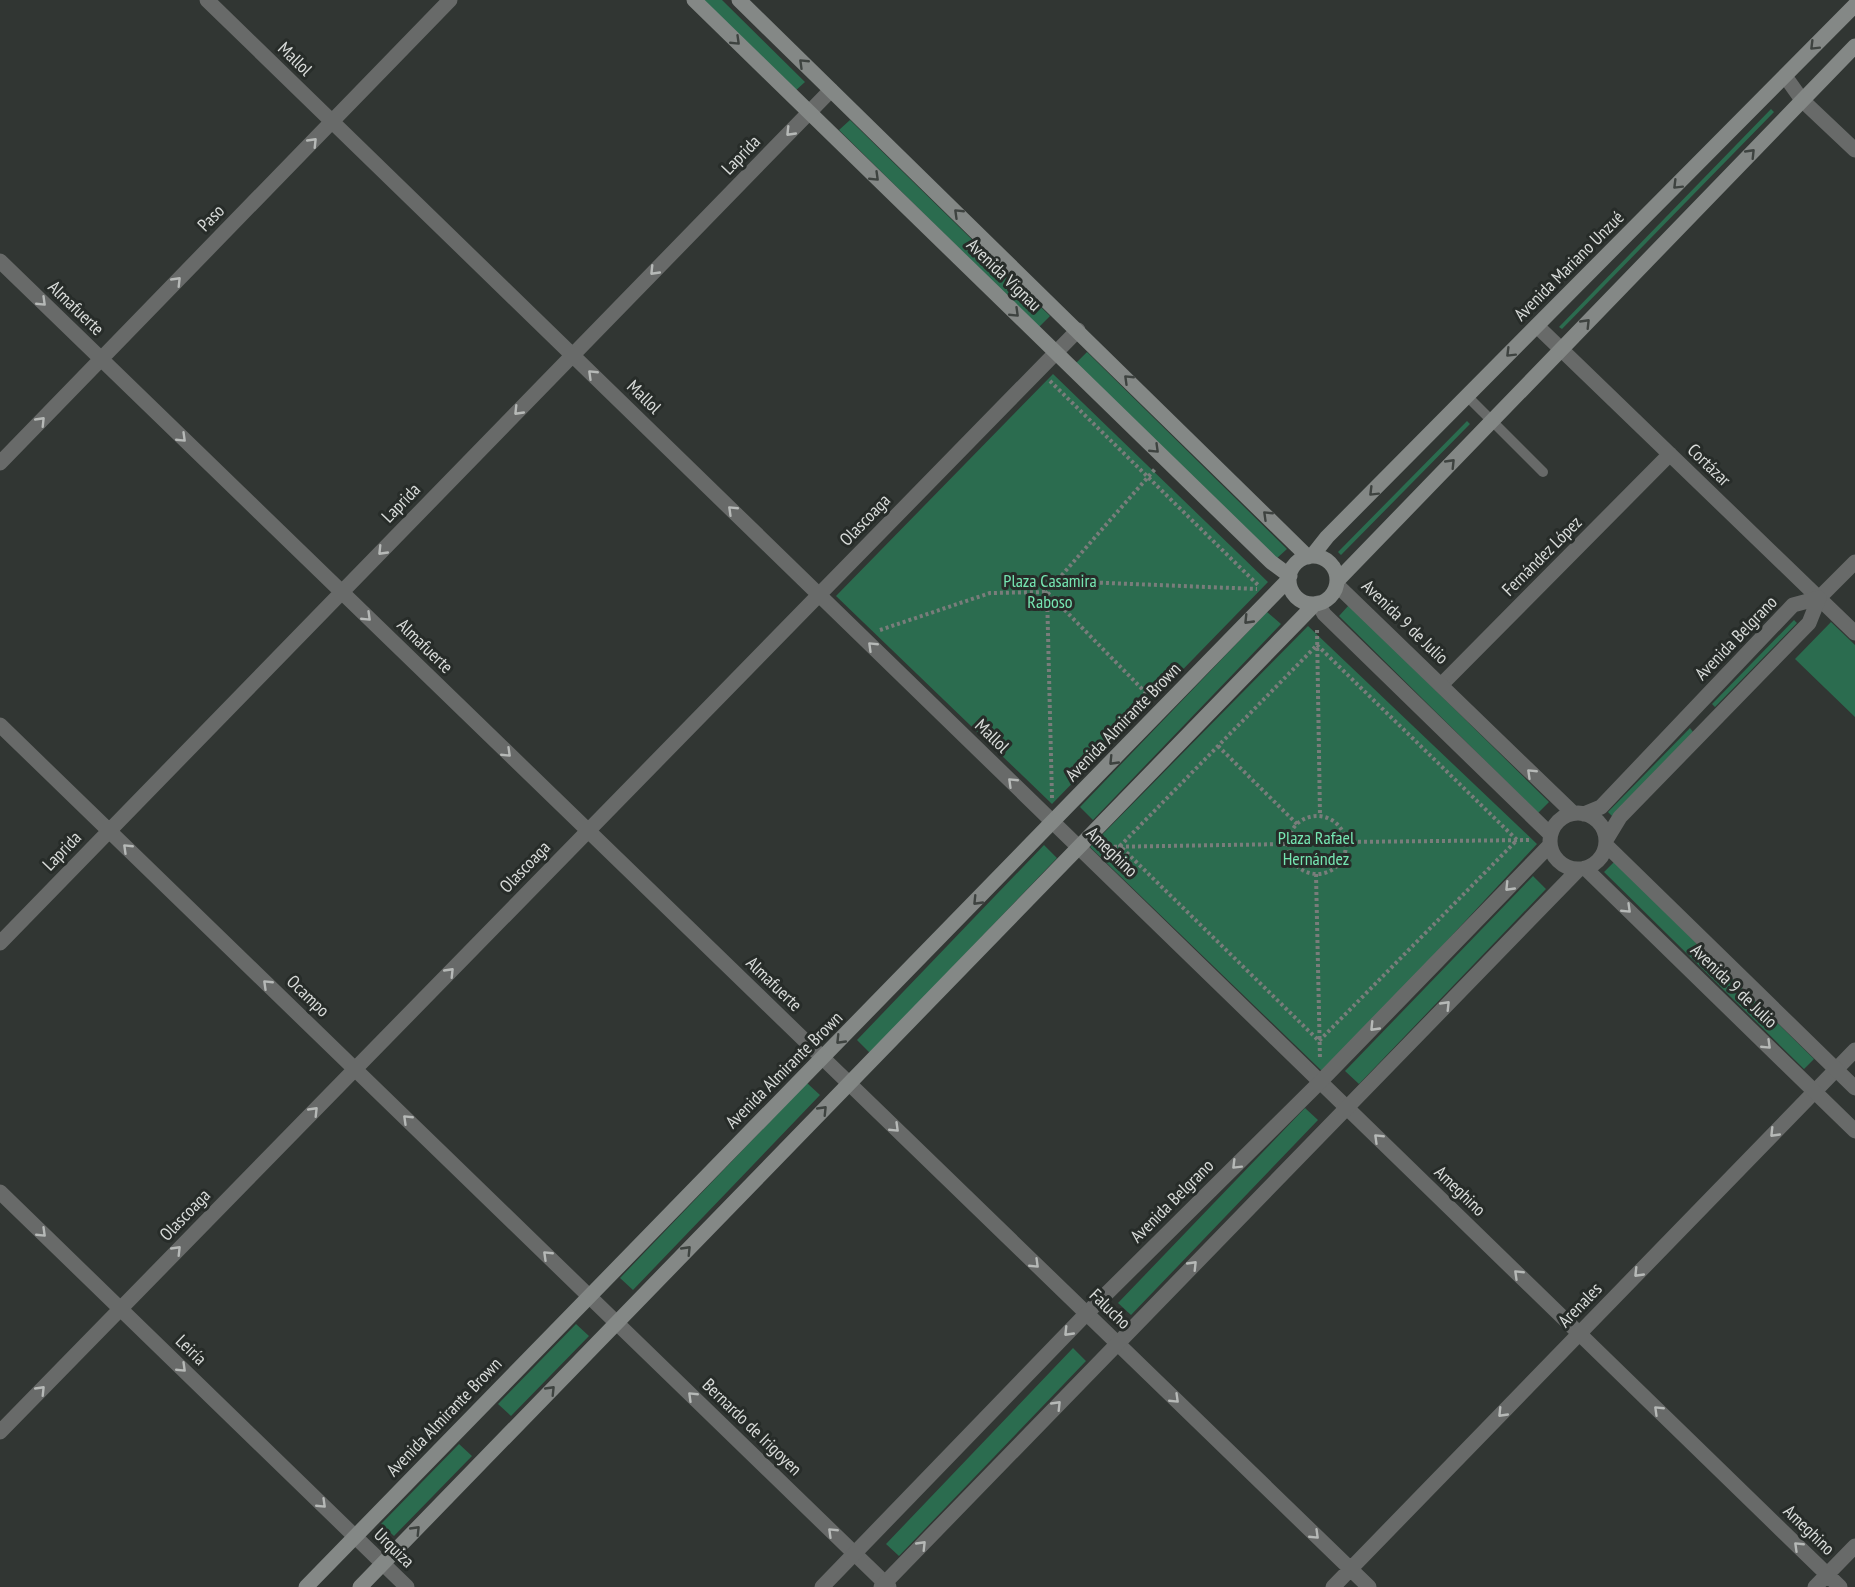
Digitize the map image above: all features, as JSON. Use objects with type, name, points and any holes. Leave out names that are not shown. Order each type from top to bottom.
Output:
[{"type":"main road","name":"Avenida Vignau","points":[[694,0],[1271,562],[1290,577]]},
{"type":"main road","name":"Avenida Vignau","points":[[739,0],[1310,557]]},
{"type":"main road","name":"Avenida Mariano Unzué","points":[[1310,557],[1327,537],[1855,4]]},
{"type":"main road","points":[[1337,583],[1330,563],[1310,557],[1295,565],[1290,577],[1294,594],[1306,603],[1316,603],[1329,598],[1337,583],[1855,46]]},
{"type":"main road","name":"Avenida Almirante Brown","points":[[306,1587],[1054,823],[1290,577]]},
{"type":"main road","points":[[360,1587],[1316,603]]},
{"type":"street","name":"Mallol","points":[[207,0],[1054,823]]},
{"type":"street","name":"Paso","points":[[0,463],[450,0]]},
{"type":"street","points":[[1785,76],[1802,100],[1855,150]]},
{"type":"street","name":"Laprida","points":[[0,943],[831,90]]},
{"type":"street","name":"Almafuerte","points":[[0,261],[823,1058]]},
{"type":"street","name":"Cortázar","points":[[1537,326],[1855,633]]},
{"type":"street","name":"Olascoaga","points":[[0,1432],[1078,330]]},
{"type":"street","name":"Fernández López","points":[[1442,685],[1670,454]]},
{"type":"street","points":[[885,1586],[1118,1343],[1582,869],[1598,862],[1620,817],[1809,623],[1819,598],[1855,562]]},
{"type":"street","name":"Avenida 9 de Julio","points":[[1337,583],[1579,814]]},
{"type":"street","name":"Avenida Belgrano","points":[[1579,814],[1601,807],[1793,606],[1819,598]]},
{"type":"street","points":[[1316,603],[1324,614],[1550,839]]},
{"type":"street","points":[[1694,709],[1710,724]]},
{"type":"street","name":"Ocampo","points":[[0,725],[589,1296]]},
{"type":"street","points":[[1582,869],[1564,866],[1551,852],[1550,839],[1558,821],[1579,814],[1597,820],[1606,842]]},
{"type":"street","name":"Ameghino","points":[[1054,823],[1840,1587]]},
{"type":"street","name":"Avenida Belgrano","points":[[822,1587],[1087,1313],[1320,1082],[1550,839]]},
{"type":"street","name":"Avenida 9 de Julio","points":[[1606,842],[1855,1088]]},
{"type":"street","name":"Avenida 9 de Julio","points":[[1582,869],[1855,1131]]},
{"type":"street","name":"Arenales","points":[[1333,1587],[1855,1050]]},
{"type":"street","name":"Falucho","points":[[823,1058],[1369,1587]]},
{"type":"street","name":"Leiría","points":[[0,1192],[355,1537]]},
{"type":"street","name":"Bernardo de Irigoyen","points":[[589,1296],[855,1554],[885,1586]]},
{"type":"street","name":"Urquiza","points":[[355,1537],[407,1587]]},
{"type":"street","points":[[1815,1587],[1855,1546]]},
{"type":"lane","points":[[1467,396],[1543,472]]},
{"type":"path","points":[[1039,370],[1262,590],[1057,581]]},
{"type":"path","points":[[1054,823],[1047,592],[1164,458]]},
{"type":"path","points":[[862,636],[990,593],[1047,592],[1162,710]]},
{"type":"path","points":[[1316,603],[1320,816]]},
{"type":"path","points":[[1120,846],[1317,645]]},
{"type":"path","points":[[1317,645],[1517,840]]},
{"type":"path","points":[[1218,746],[1297,824]]},
{"type":"path","points":[[1320,816],[1338,825],[1346,842],[1345,852],[1335,868],[1316,874],[1299,868],[1293,861],[1288,844],[1297,824],[1304,819],[1320,816]]},
{"type":"path","points":[[1346,842],[1550,839]]},
{"type":"path","points":[[1319,1041],[1517,840]]},
{"type":"path","points":[[1078,847],[1288,844]]},
{"type":"path","points":[[1120,846],[1319,1041]]},
{"type":"path","points":[[1316,874],[1320,1082]]},
{"type":"green space","points":[[701,0],[722,0],[805,82],[794,92]]},
{"type":"green space","points":[[1771,109],[1774,112],[1562,329],[1559,327]]},
{"type":"green space","points":[[850,120],[1050,316],[1039,327],[839,130]]},
{"type":"green space","points":[[1087,352],[1287,549],[1276,559],[1076,363]]},
{"type":"green space","name":"Plaza Casamira Raboso","points":[[1053,374],[1268,582],[1052,804],[836,596]]},
{"type":"green space","points":[[1467,421],[1470,424],[1341,555],[1338,552]]},
{"type":"green space","points":[[1349,605],[1549,802],[1538,813],[1339,616]]},
{"type":"green space","points":[[1267,612],[1281,624],[1093,820],[1080,807]]},
{"type":"green space","points":[[1794,620],[1797,623],[1715,707],[1712,704]]},
{"type":"green space","points":[[1831,622],[1855,645],[1855,717],[1795,659]]},
{"type":"green space","name":"Plaza Rafael Hernández","points":[[1308,626],[1537,844],[1324,1073],[1090,847]]},
{"type":"green space","points":[[1690,728],[1693,732],[1612,816],[1608,812]]},
{"type":"green space","points":[[1044,845],[1057,858],[870,1053],[857,1040]]},
{"type":"green space","points":[[1614,862],[1814,1059],[1804,1069],[1604,872]]},
{"type":"green space","points":[[1533,876],[1546,889],[1359,1084],[1345,1071]]},
{"type":"green space","points":[[807,1083],[820,1095],[633,1290],[620,1278]]},
{"type":"green space","points":[[1305,1108],[1318,1120],[1131,1315],[1118,1303]]},
{"type":"green space","points":[[576,1324],[589,1336],[511,1416],[498,1404]]},
{"type":"green space","points":[[1073,1348],[1086,1361],[899,1556],[886,1544]]},
{"type":"green space","points":[[459,1444],[472,1456],[394,1536],[381,1524]]}]
